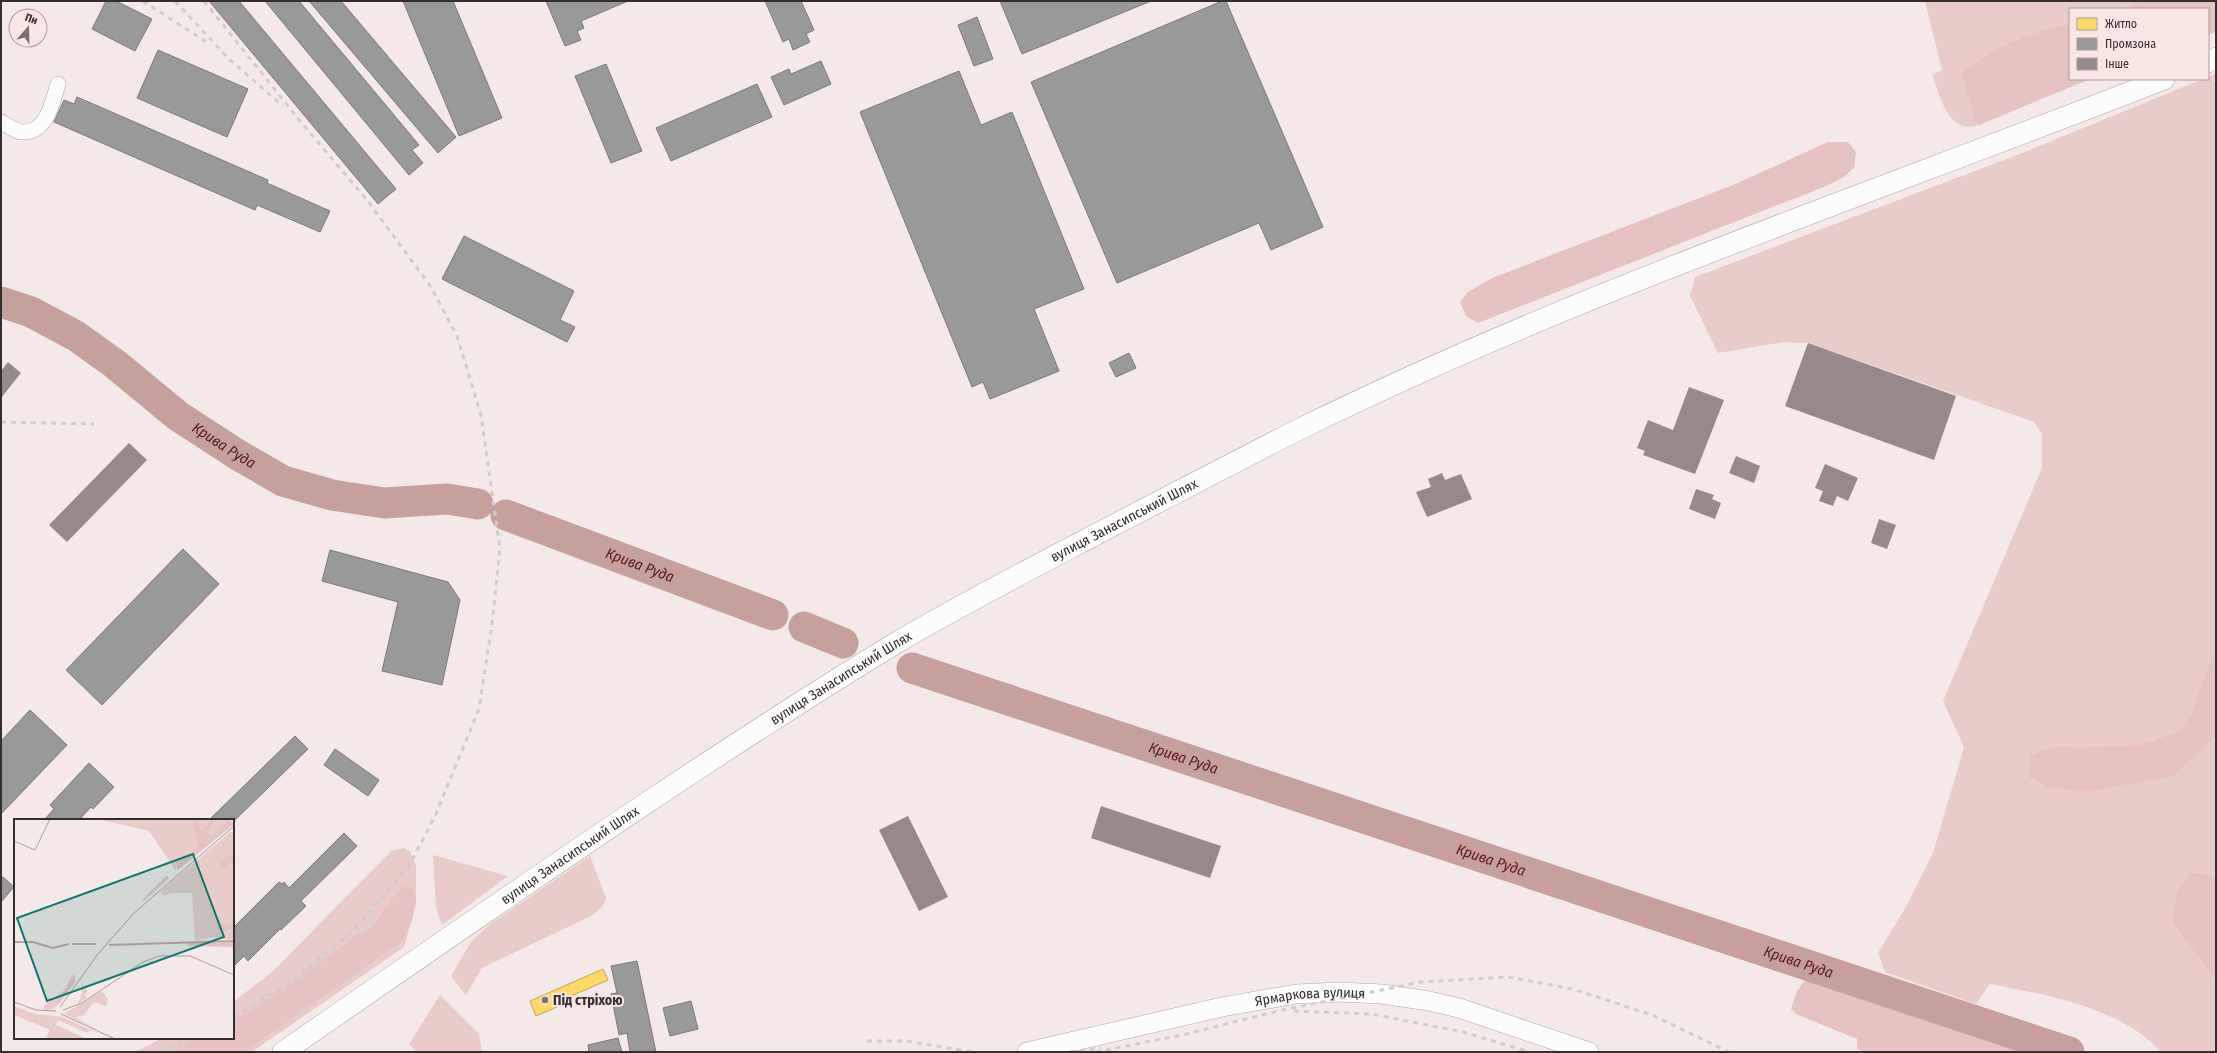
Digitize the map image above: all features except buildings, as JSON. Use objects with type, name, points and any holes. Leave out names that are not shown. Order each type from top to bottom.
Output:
[{"type":"main road","name":"вулиця Занасипський Шлях","points":[[283,1052],[754,732],[900,641],[1029,569],[1298,430],[1436,366],[1574,307],[1719,248],[2161,80]]},
{"type":"street","points":[[1,122],[20,132],[36,130],[49,115],[58,84]]},
{"type":"street","name":"Ярмаркова вулиця","points":[[1027,1052],[1222,1007],[1296,994],[1339,992],[1382,994],[1429,1001],[1459,1008],[1589,1052]]},
{"type":"shaded area","points":[[1925,1],[2140,1],[2127,8],[2069,8],[2069,24],[2020,40],[1974,63],[1975,121],[1979,125],[1968,127],[1960,125],[1953,120],[1947,112],[1932,75],[1942,70]]},
{"type":"shaded area","points":[[2140,1],[2216,1],[2216,32],[2209,35],[2209,8],[2127,8]]},
{"type":"shaded area","points":[[2069,24],[2069,80],[2088,80],[1979,125],[1975,121],[1962,73],[1999,48],[2027,36]]},
{"type":"shaded area","points":[[2216,73],[2216,652],[2212,655],[2191,713],[2179,731],[2137,746],[2052,747],[2031,755],[2175,776],[2216,736],[2216,876],[2192,872],[2172,919],[2208,971],[2216,979],[2216,1052],[2162,1052],[2145,1037],[2126,1024],[2082,1006],[2035,993],[1990,984],[1976,1004],[1885,972],[1878,953],[1906,907],[1933,853],[1964,747],[1943,701],[2042,468],[2042,434],[2034,422],[1809,343],[1785,342],[1718,353],[1690,296],[1695,277],[2020,154],[2201,80],[2209,80],[2209,76]]},
{"type":"shaded area","points":[[1828,142],[1848,142],[1856,152],[1854,168],[1844,177],[1826,186],[1478,323],[1466,316],[1460,302],[1468,292],[1492,278],[1733,185]]},
{"type":"shaded area","points":[[2216,652],[2216,736],[2175,776],[2089,791],[2048,787],[2029,777],[2031,755],[2052,747],[2137,746],[2179,731],[2191,713],[2212,655]]},
{"type":"shaded area","points":[[404,848],[410,851],[416,865],[416,904],[404,947],[252,1052],[135,1052],[161,1039],[234,1039],[234,1001],[272,972],[391,851]]},
{"type":"shaded area","points":[[433,855],[508,876],[442,925],[436,908]]},
{"type":"shaded area","points":[[590,856],[606,898],[603,906],[593,915],[482,968],[466,995],[451,976],[471,942],[490,924]]},
{"type":"shaded area","points":[[2192,872],[2216,876],[2216,979],[2208,971],[2172,920],[2177,892]]},
{"type":"shaded area","points":[[405,886],[412,889],[416,897],[412,921],[402,941],[374,961],[244,1052],[170,1052],[198,1039],[234,1039],[234,1020],[285,989],[358,934],[371,928],[397,893]]},
{"type":"shaded area","points":[[1808,976],[1814,976],[1977,1032],[2049,1052],[1866,1052],[1857,1049],[1857,1039],[1796,1014],[1791,1009],[1797,991]]},
{"type":"shaded area","points":[[440,995],[479,1034],[482,1052],[417,1052],[409,1044]]},
{"type":"waterway","name":"Крива Руда","points":[[1,302],[31,312],[76,336],[115,364],[178,416],[238,455],[283,481],[332,495],[384,503],[447,499],[478,504]]},
{"type":"waterway","name":"Крива Руда","points":[[506,515],[773,615]]},
{"type":"waterway","points":[[804,627],[843,643]]},
{"type":"waterway","name":"Крива Руда","points":[[912,668],[2069,1052]]},
{"type":"railway","points":[[143,1],[208,43]]},
{"type":"railway","points":[[175,1],[229,59],[283,106]]},
{"type":"railway","points":[[204,1],[300,121],[367,200],[431,287],[457,336],[481,415],[500,549],[492,624],[479,709],[435,816],[409,866],[352,932],[293,981],[234,1017]]},
{"type":"railway","points":[[1,422],[94,424]]},
{"type":"railway","points":[[1096,1052],[1182,1035],[1278,1011],[1421,982],[1508,977],[1573,989],[1652,1015],[1729,1052]]},
{"type":"railway","points":[[1294,1011],[1372,1014],[1463,1032],[1530,1052]]},
{"type":"railway","points":[[159,1052],[192,1039]]},
{"type":"railway","points":[[867,1041],[906,1041],[973,1052]]},
{"type":"railway","points":[[1070,1052],[1101,1048]]},
{"type":"place","name":"Під стріхою","points":[[545,1000]]}]
